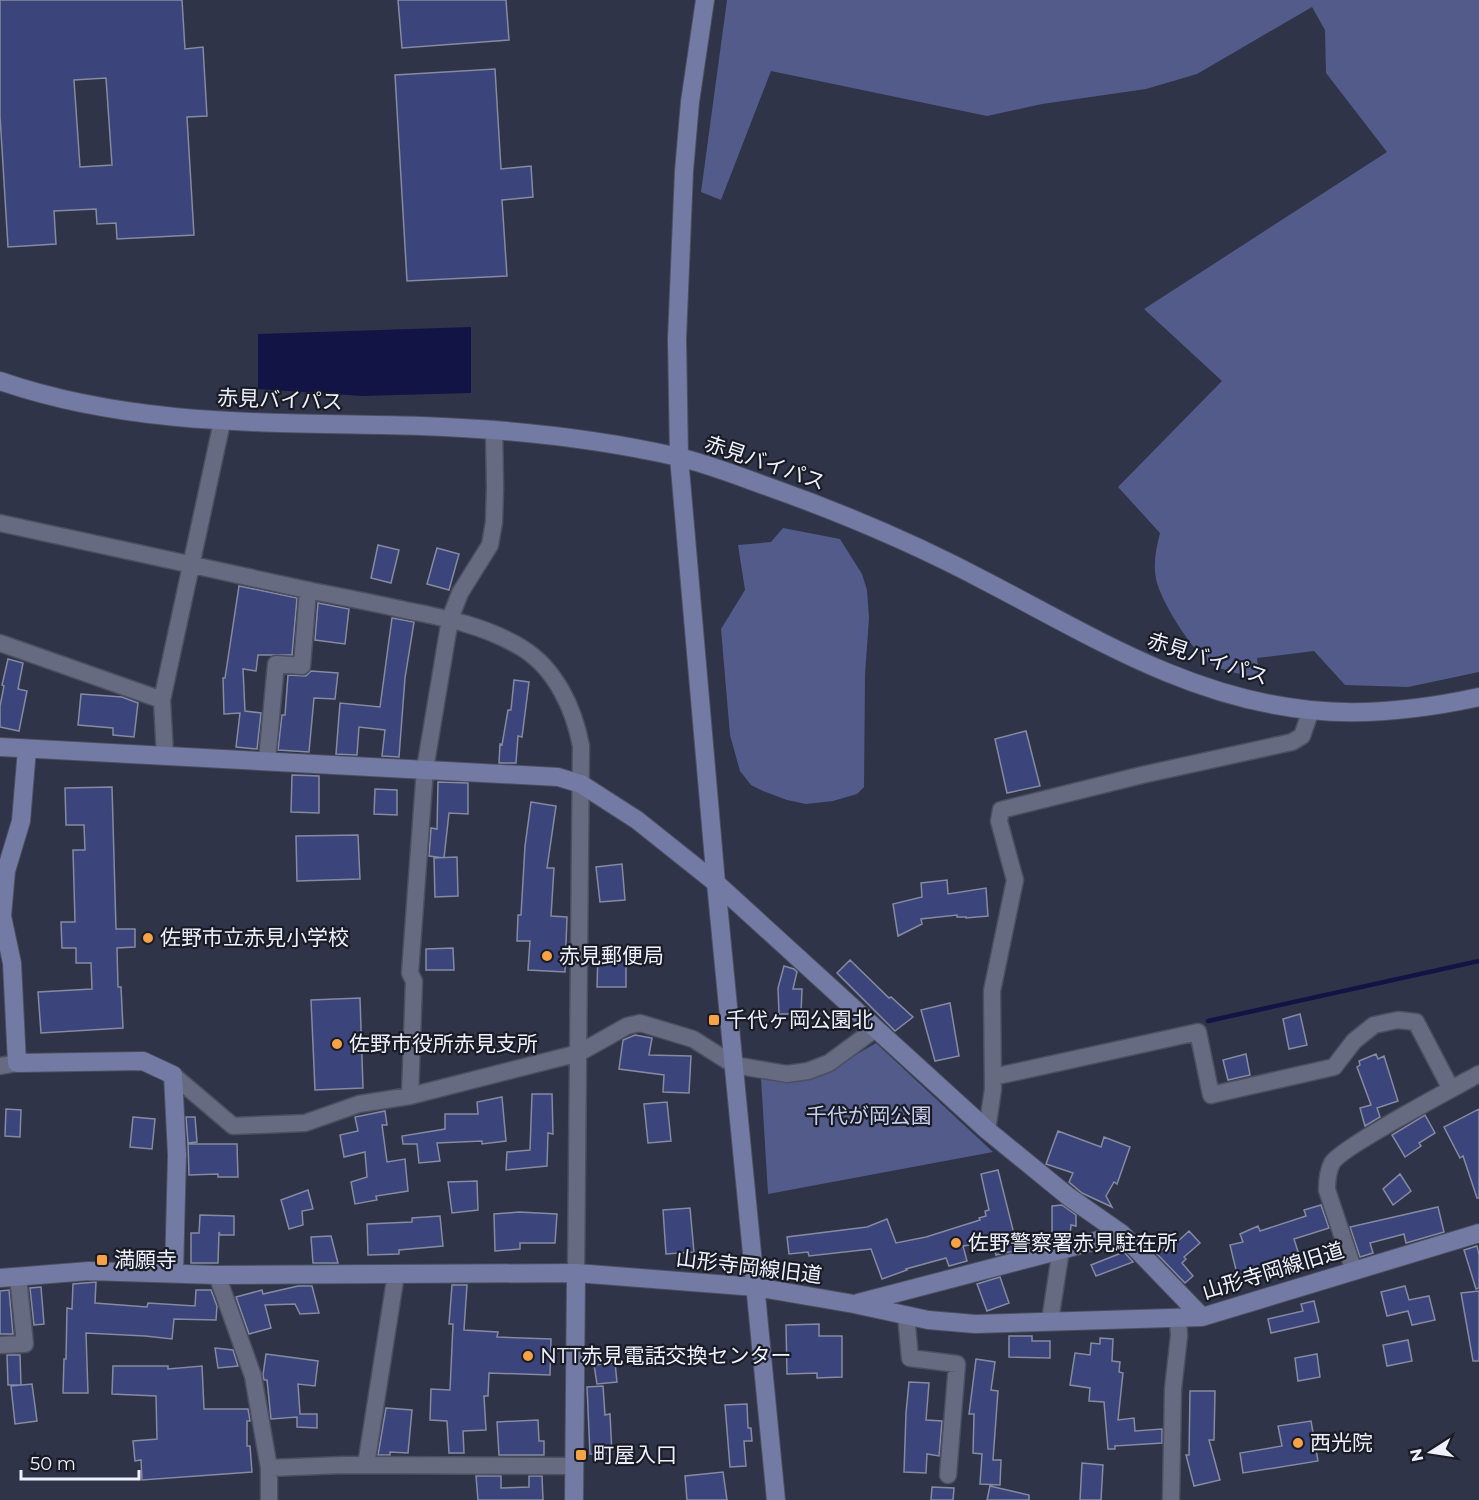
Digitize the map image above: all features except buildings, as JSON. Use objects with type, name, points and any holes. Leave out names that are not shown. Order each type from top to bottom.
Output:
[{"type":"street","points":[[705,0],[690,102],[684,171],[677,339],[679,457],[716,883],[776,1500]]},
{"type":"street","name":"赤見バイパス","points":[[0,381],[65,400],[108,409],[175,418],[222,422],[494,429],[575,437],[679,457],[832,510],[909,542],[1125,655],[1171,675],[1216,690],[1265,703],[1311,710],[1358,712],[1394,710],[1479,698]]},
{"type":"street","points":[[165,756],[162,700],[222,422]]},
{"type":"street","points":[[410,1096],[414,981],[410,973],[425,770],[450,619],[459,593],[490,545],[494,522],[494,429]]},
{"type":"street","points":[[0,523],[192,566],[450,619],[502,637],[524,649],[541,664],[567,700],[576,723],[581,747],[574,1500]]},
{"type":"street","points":[[267,760],[276,664],[303,666],[308,590]]},
{"type":"street","points":[[0,643],[162,700]]},
{"type":"street","points":[[987,1130],[993,1077],[992,991],[1015,880],[999,821],[1001,810],[1142,775],[1292,742],[1302,736],[1311,710]]},
{"type":"street","points":[[0,747],[558,777],[581,784],[637,820],[716,883],[987,1130],[1069,1197],[1122,1234],[1202,1317]]},
{"type":"street","points":[[27,749],[21,821],[6,871],[2,916],[9,1065],[143,1061],[173,1075],[233,1126],[305,1123],[359,1104],[410,1096],[579,1053],[627,1026],[640,1023],[693,1039],[734,1065],[787,1074],[808,1071],[829,1063],[876,1029]]},
{"type":"street","points":[[993,1077],[1198,1032],[1212,1095],[1334,1067],[1354,1041],[1374,1025],[1398,1020],[1416,1022],[1450,1089]]},
{"type":"street","points":[[1354,1270],[1327,1190],[1328,1176],[1333,1161],[1354,1145],[1479,1074]]},
{"type":"street","points":[[173,1075],[177,1155],[174,1273]]},
{"type":"street","name":"山形寺岡線旧道","points":[[9,1277],[89,1271],[217,1275],[576,1273],[756,1287],[953,1323],[1202,1317],[1479,1233]]},
{"type":"street","points":[[854,1304],[1122,1234]]},
{"type":"street","points":[[1050,1321],[1061,1249]]},
{"type":"street","points":[[366,1465],[396,1274]]},
{"type":"street","points":[[217,1275],[253,1376],[269,1468],[269,1500]]},
{"type":"street","points":[[0,1345],[25,1344],[9,1277]]},
{"type":"street","points":[[906,1315],[910,1358],[957,1364],[948,1474]]},
{"type":"street","points":[[1171,1500],[1173,1389],[1179,1336],[1178,1317]]},
{"type":"street","points":[[269,1468],[366,1465],[573,1466]]},
{"type":"green space","points":[[727,0],[1479,0],[1479,672],[1408,687],[1345,685],[1314,651],[1257,658],[1260,679],[1211,664],[1203,658],[1187,637],[1159,589],[1155,562],[1160,533],[1118,487],[1222,381],[1144,309],[1387,152],[1326,73],[1325,30],[1312,7],[1197,74],[1146,89],[1042,104],[987,116],[771,71],[721,200],[701,192]]},
{"type":"green space","points":[[783,528],[840,539],[862,574],[867,590],[869,618],[865,675],[864,787],[857,794],[833,801],[806,804],[787,800],[751,785],[740,771],[730,735],[721,629],[745,590],[738,545],[771,542]]},
{"type":"green space","name":"千代が岡公園","points":[[876,1043],[993,1152],[768,1194],[761,1078],[830,1070]]},
{"type":"shaded area","points":[[471,327],[471,393],[362,396],[258,389],[258,334]]},
{"type":"waterway","points":[[1208,1021],[1479,961]]},
{"type":"place","name":"佐野市立赤見小学校","points":[[148,938]]},
{"type":"place","name":"赤見郵便局","points":[[547,956]]},
{"type":"place","name":"千代ヶ岡公園北","points":[[714,1020]]},
{"type":"place","name":"佐野市役所赤見支所","points":[[337,1044]]},
{"type":"place","name":"佐野警察署赤見駐在所","points":[[956,1243]]},
{"type":"place","name":"満願寺","points":[[102,1260]]},
{"type":"place","name":"NTT赤見電話交換センター","points":[[528,1356]]},
{"type":"place","name":"西光院","points":[[1298,1443]]},
{"type":"place","name":"町屋入口","points":[[581,1455]]}]
